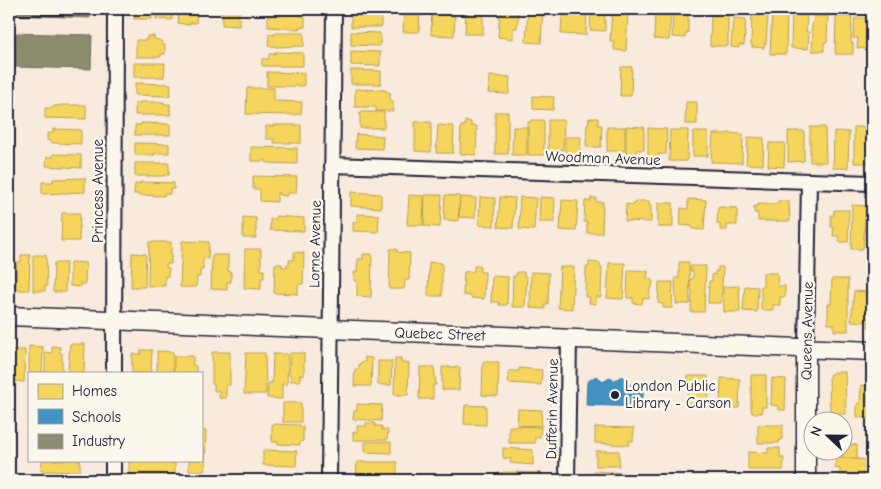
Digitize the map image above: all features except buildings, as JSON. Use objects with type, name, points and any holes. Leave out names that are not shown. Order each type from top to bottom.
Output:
[{"type":"street","name":"Princess Avenue","points":[[114,372],[115,9]]},
{"type":"street","name":"Lorne Avenue","points":[[329,480],[334,9]]},
{"type":"street","name":"Woodman Avenue","points":[[332,165],[872,184]]},
{"type":"street","name":"Queens Avenue","points":[[806,480],[809,181]]},
{"type":"street","name":"Quebec Street","points":[[9,316],[872,351]]},
{"type":"street","name":"Dufferin Avenue","points":[[568,480],[569,338]]},
{"type":"street","points":[[113,462],[113,480]]},
{"type":"place","name":"London Public Library - Carson","points":[[615,395]]}]
